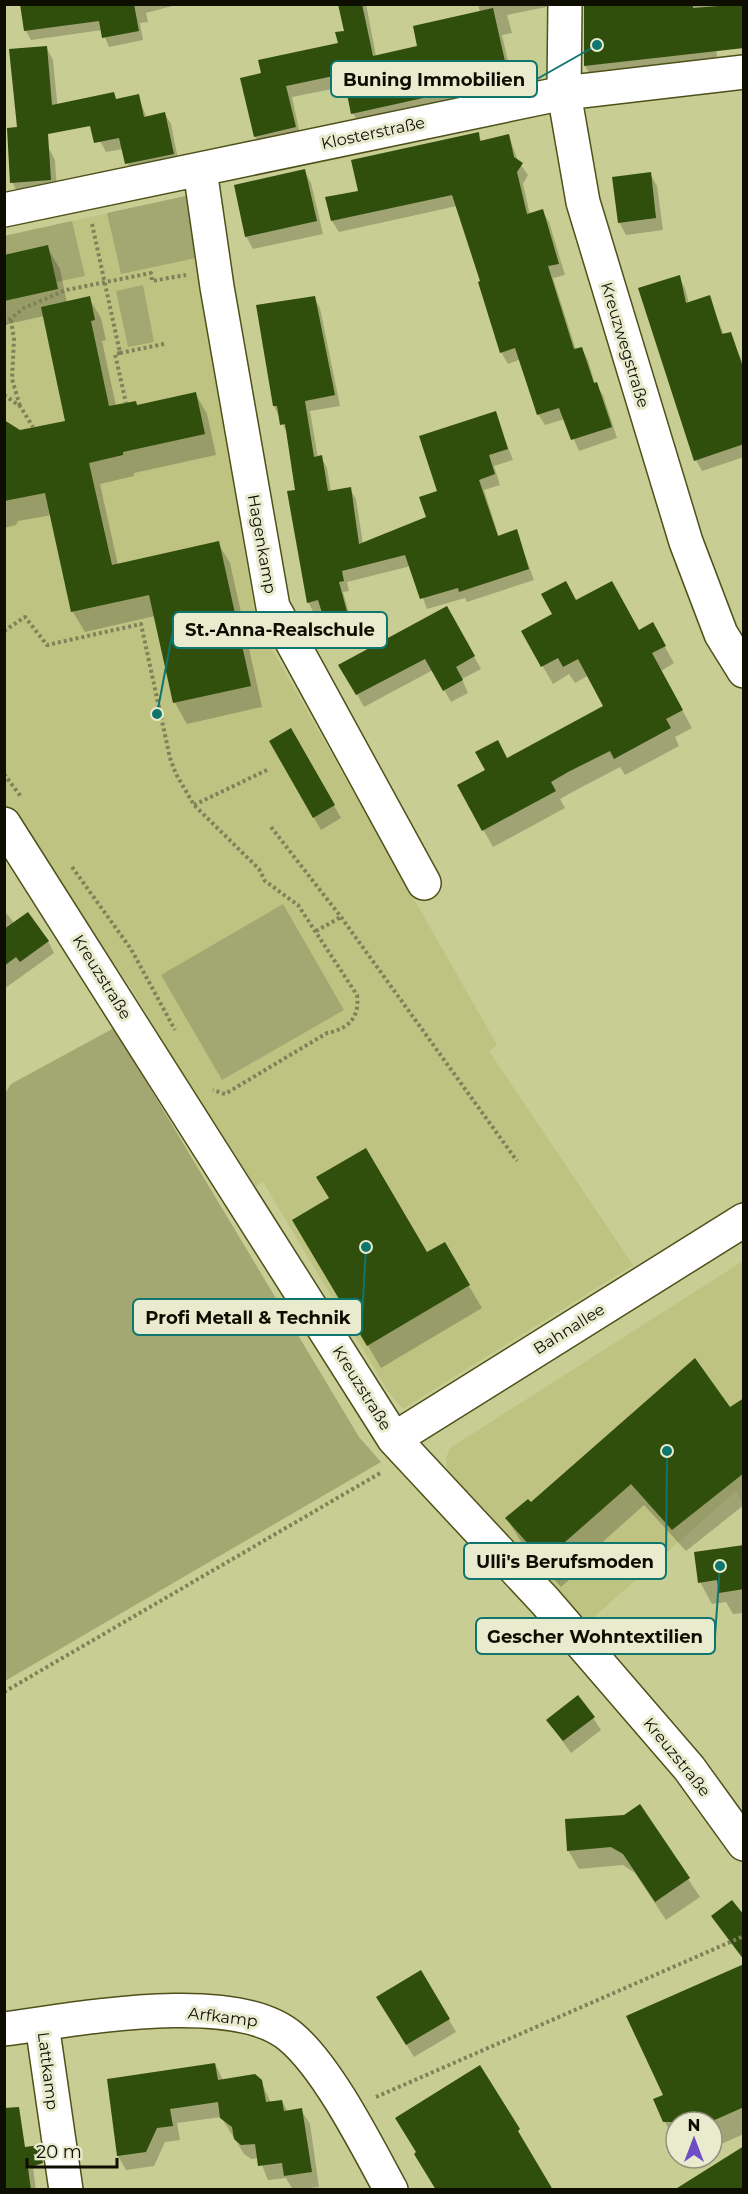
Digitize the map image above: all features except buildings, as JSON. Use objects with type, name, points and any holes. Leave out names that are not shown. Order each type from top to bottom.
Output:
[{"type":"street","name":"Kreuzwegstraße","points":[[565,4],[564,93],[583,202],[658,456],[686,542],[721,634],[744,672]]},
{"type":"street","name":"Klosterstraße","points":[[4,210],[564,93],[744,72]]},
{"type":"street","name":"Hagenkamp","points":[[200,170],[273,607],[424,883]]},
{"type":"street","name":"Kreuzstraße","points":[[16,814],[405,1450],[545,1601],[689,1768],[744,1844]]},
{"type":"street","name":"Bahnallee","points":[[405,1450],[744,1220]]},
{"type":"street","name":"Arfkamp","points":[[4,2030],[100,2015],[194,2011],[264,2021],[291,2036],[306,2052],[345,2111],[391,2190]]},
{"type":"street","name":"Lattkamp","points":[[42,2024],[66,2190]]},
{"type":"path","points":[[85,194],[120,353]]},
{"type":"path","points":[[4,324],[33,303],[66,290],[151,273],[153,281],[198,272]]},
{"type":"path","points":[[11,320],[14,339],[12,379],[20,406],[33,427]]},
{"type":"path","points":[[126,403],[115,354],[164,344]]},
{"type":"path","points":[[4,395],[20,406]]},
{"type":"path","points":[[4,631],[25,617],[47,645],[141,624],[170,758],[194,805],[259,869],[265,881],[298,905],[357,995],[358,1004],[351,1022],[344,1030],[327,1033],[225,1094],[215,1092],[209,1084]]},
{"type":"path","points":[[194,805],[269,769]]},
{"type":"path","points":[[4,774],[16,814]]},
{"type":"path","points":[[271,827],[341,917],[517,1161]]},
{"type":"path","points":[[68,862],[130,949],[180,1038]]},
{"type":"path","points":[[316,932],[341,917]]},
{"type":"path","points":[[4,1692],[383,1472],[405,1450]]},
{"type":"path","points":[[345,2111],[455,2060],[744,1936]]},
{"type":"shaded area","points":[[186,196],[256,621],[497,1045],[489,1051],[633,1265],[403,1409],[388,1391],[263,1182],[252,1189],[131,988],[5,808],[4,236]]},
{"type":"shaded area","points":[[186,196],[196,258],[121,274],[107,213]]},
{"type":"shaded area","points":[[72,221],[85,276],[56,282],[48,246],[5,255],[4,236]]},
{"type":"shaded area","points":[[143,285],[154,342],[128,347],[116,291]]},
{"type":"shaded area","points":[[283,904],[344,1010],[222,1080],[161,975]]},
{"type":"shaded area","points":[[114,1028],[359,1437],[381,1462],[5,1681],[4,1095],[11,1084]]},
{"type":"shaded area","points":[[743,1261],[743,1503],[736,1491],[585,1625],[452,1480],[447,1471],[446,1458],[450,1448]]},
{"type":"place","name":"Buning Immobilien","points":[[597,45]]},
{"type":"place","name":"St.-Anna-Realschule","points":[[157,714]]},
{"type":"place","name":"Profi Metall & Technik","points":[[366,1247]]},
{"type":"place","name":"Ulli's Berufsmoden","points":[[667,1451]]},
{"type":"place","name":"Gescher Wohntextilien","points":[[720,1566]]}]
